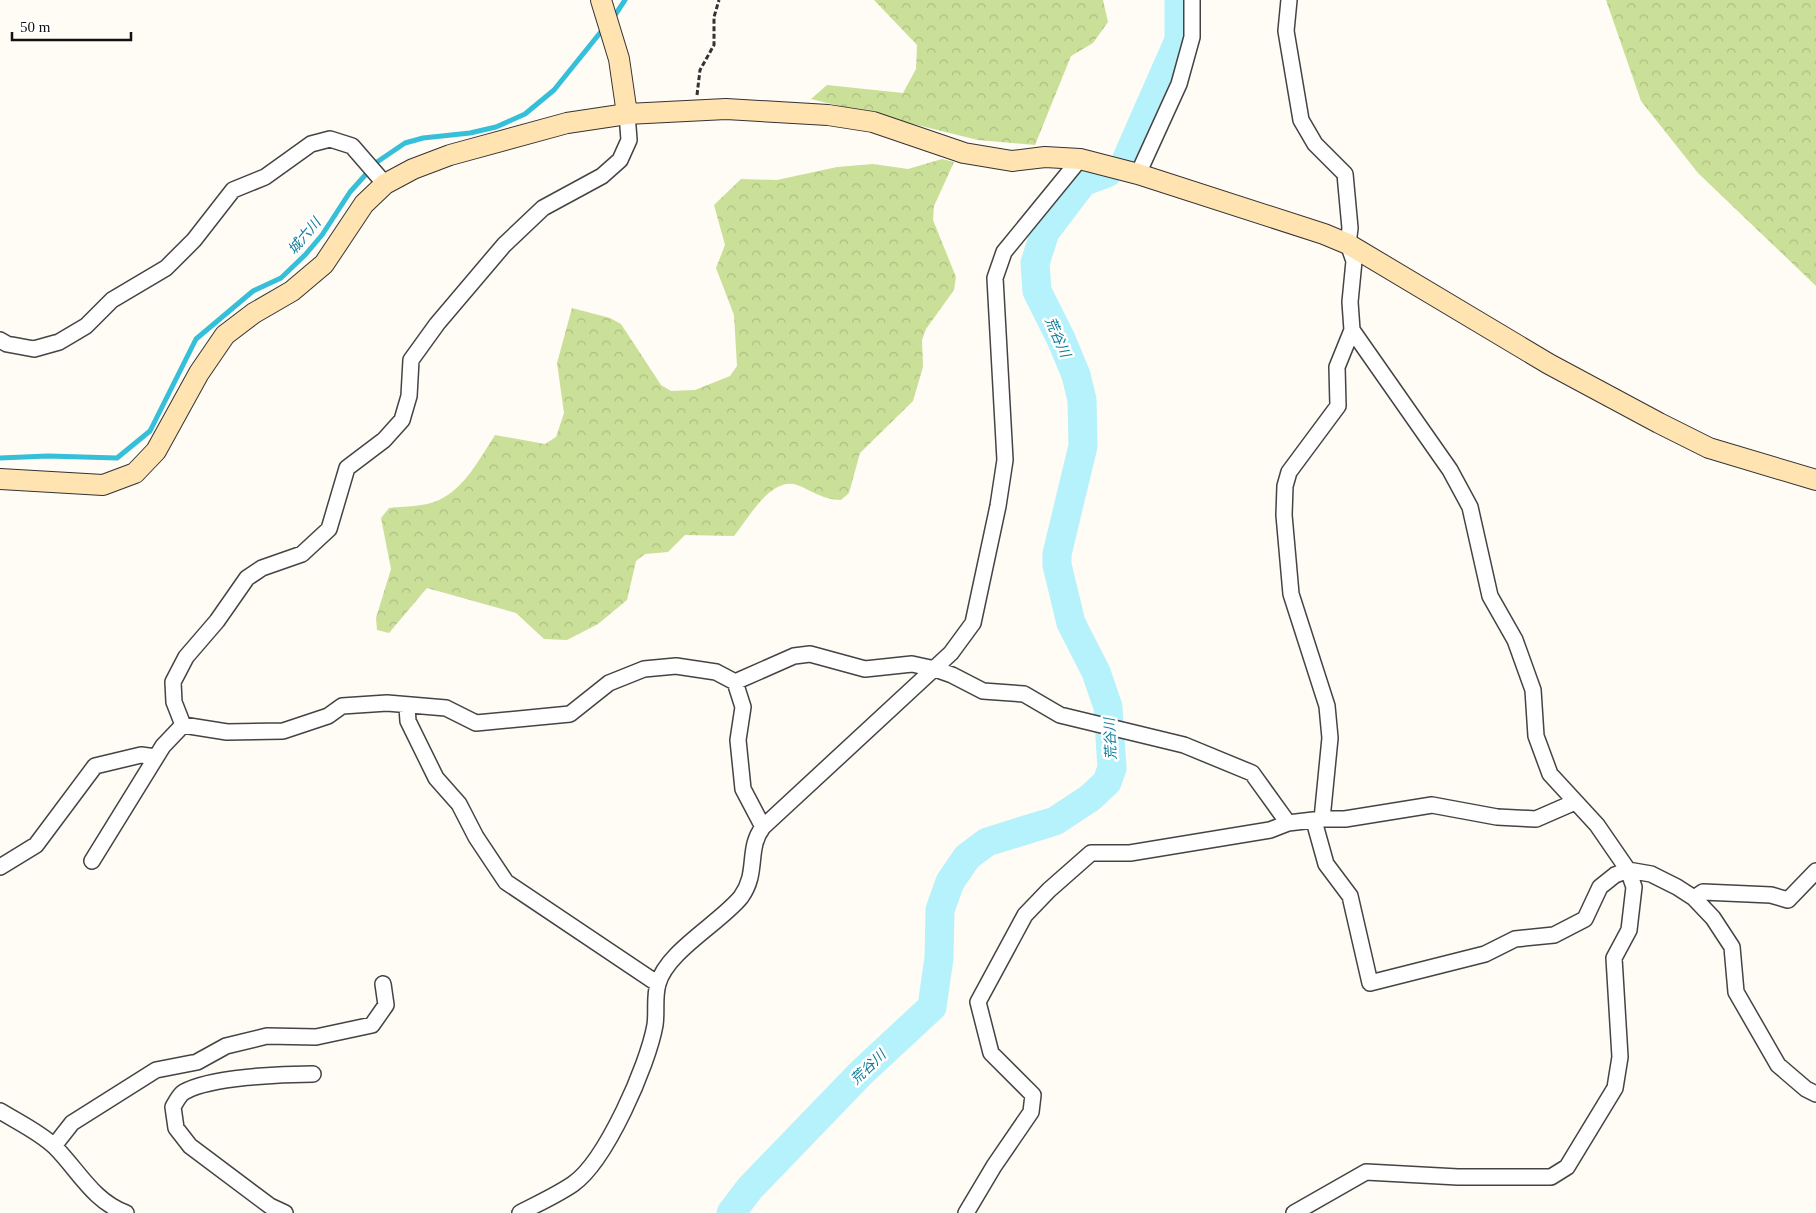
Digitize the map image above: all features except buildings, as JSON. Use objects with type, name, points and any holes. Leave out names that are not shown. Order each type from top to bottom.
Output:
[{"type":"street","points":[[183,725],[174,702],[172,682],[186,657],[217,621],[247,578],[262,568],[302,554],[330,529],[347,468],[384,440],[402,420],[409,396],[411,360],[432,332],[504,246],[543,208],[602,176],[620,160],[630,140],[627,114],[619,59],[601,0]]},
{"type":"street","points":[[1138,174],[1179,84],[1192,37],[1192,0]]},
{"type":"street","points":[[1289,0],[1286,31],[1301,120],[1315,144],[1345,174],[1350,228],[1348,244],[1354,261],[1350,302],[1352,330],[1337,366],[1338,406],[1290,472],[1285,486],[1284,516],[1290,594],[1327,706],[1330,738],[1318,819],[1326,864],[1350,896],[1370,983],[1485,954],[1516,939],[1554,935],[1585,919],[1600,887],[1615,875],[1628,870],[1651,874],[1694,898],[1713,918],[1732,947],[1736,992],[1778,1065],[1806,1090],[1816,1094]]},
{"type":"street","points":[[0,479],[103,485],[135,473],[156,451],[199,373],[225,335],[254,313],[292,292],[324,264],[364,204],[382,181],[450,155],[567,123],[627,114],[726,109],[828,115],[874,122],[964,153],[1012,161],[1045,157],[1080,159],[1138,174],[1324,234],[1348,244],[1549,364],[1659,424],[1709,448],[1816,480]]},
{"type":"street","points":[[0,340],[7,344],[34,349],[59,342],[86,326],[112,300],[166,268],[194,240],[233,190],[265,177],[311,144],[330,139],[352,146],[382,181]]},
{"type":"street","points":[[520,1213],[574,1184],[597,1160],[641,1076],[655,1025],[658,984],[666,966],[740,897],[752,876],[754,838],[763,827],[935,669],[951,653],[972,623],[998,506],[1005,460],[995,278],[1004,252],[1080,159]]},
{"type":"street","points":[[1294,1213],[1366,1172],[1458,1177],[1551,1177],[1567,1167],[1615,1088],[1620,1057],[1614,958],[1629,930],[1634,887],[1628,870],[1597,825],[1550,774],[1536,736],[1533,690],[1515,640],[1490,596],[1470,508],[1450,470],[1352,330]]},
{"type":"street","points":[[735,682],[794,656],[810,654],[864,669],[912,664],[935,669],[952,675],[983,691],[1024,694],[1060,715],[1100,727],[1184,745],[1252,773],[1288,823]]},
{"type":"street","points":[[183,725],[226,732],[283,732],[328,716],[342,706],[387,703],[446,708],[476,723],[570,714],[609,683],[644,669],[676,666],[716,672],[735,682],[743,707],[738,740],[744,789],[763,827]]},
{"type":"street","points":[[407,706],[408,721],[436,778],[459,804],[476,837],[506,882],[658,984]]},
{"type":"street","points":[[92,861],[163,746],[183,725]]},
{"type":"street","points":[[0,867],[36,845],[95,766],[141,755],[156,757]]},
{"type":"street","points":[[966,1213],[994,1166],[1031,1112],[1033,1095],[991,1053],[978,1002],[1025,915],[1049,890],[1091,853],[1130,853],[1270,830],[1288,823],[1318,819],[1345,819],[1432,805],[1497,817],[1536,819],[1575,802]]},
{"type":"street","points":[[1694,898],[1702,892],[1771,895],[1788,900],[1816,871]]},
{"type":"street","points":[[54,1146],[72,1123],[156,1070],[198,1062],[226,1046],[267,1036],[316,1036],[372,1026],[386,1005],[383,984]]},
{"type":"street","points":[[285,1213],[270,1206],[190,1146],[176,1128],[173,1107],[182,1093],[203,1085],[278,1074],[313,1074]]},
{"type":"street","points":[[0,1111],[54,1146],[89,1188],[117,1210],[126,1213]]},
{"type":"path","points":[[694,111],[700,70],[714,46],[714,17],[718,0]]},
{"type":"green space","points":[[874,0],[1103,0],[1108,22],[1093,43],[1071,56],[1035,145],[978,140],[811,99],[827,85],[903,93],[916,69],[917,45]]},
{"type":"green space","points":[[1606,0],[1816,0],[1816,286],[1698,173],[1641,101]]},
{"type":"green space","points":[[942,159],[954,162],[934,206],[933,220],[956,277],[954,290],[926,329],[922,340],[923,367],[913,401],[860,453],[849,493],[841,500],[818,495],[797,485],[787,484],[769,493],[753,510],[734,536],[685,535],[668,552],[645,554],[636,561],[627,600],[598,624],[567,640],[544,639],[516,613],[427,588],[389,633],[377,630],[376,618],[391,569],[381,518],[389,508],[427,504],[448,495],[471,472],[495,435],[545,444],[556,437],[564,413],[557,363],[572,308],[610,318],[621,324],[661,385],[671,391],[695,390],[730,376],[737,366],[734,315],[716,268],[725,245],[714,205],[741,179],[777,180],[837,167],[873,164],[908,169]]},
{"type":"waterway","name":"城六川","points":[[613,18],[625,0]]},
{"type":"waterway","name":"荒谷川","points":[[1127,158],[1179,40],[1179,0]]},
{"type":"waterway","name":"城六川","points":[[0,458],[48,456],[117,458],[150,431],[196,339],[253,291],[281,278],[305,255],[322,235],[350,192],[377,162],[405,143],[423,138],[470,133],[496,127],[525,114],[554,90],[604,28]]},
{"type":"waterway","name":"荒谷川","points":[[731,1213],[750,1188],[861,1073],[932,1007],[939,958],[940,910],[950,882],[967,857],[987,842],[1055,821],[1090,798],[1107,782],[1112,768],[1108,707],[1096,672],[1071,623],[1057,565],[1057,554],[1083,446],[1082,400],[1076,375],[1061,339],[1037,291],[1035,263],[1045,232],[1083,182],[1107,173]]}]
